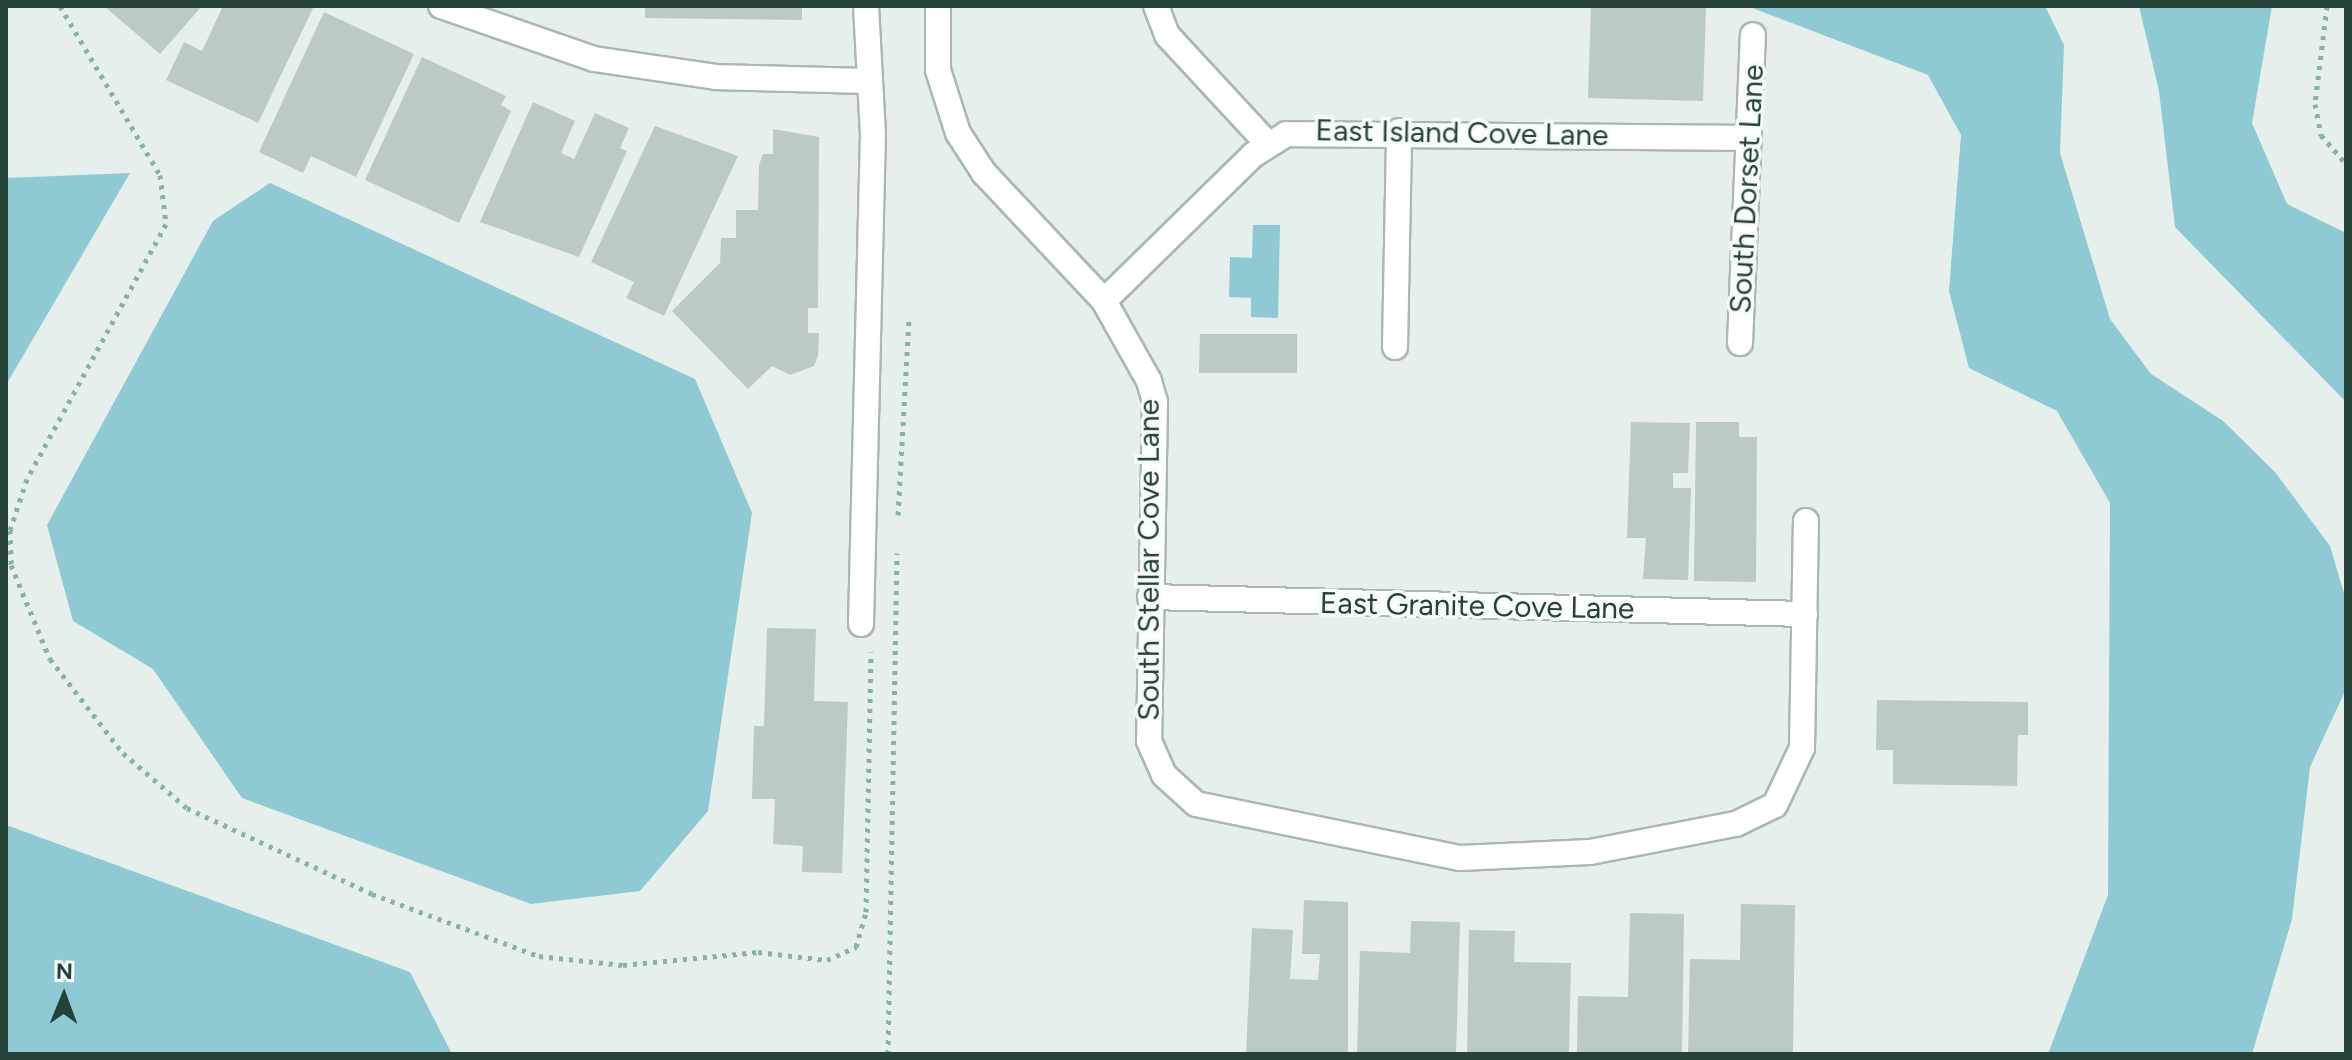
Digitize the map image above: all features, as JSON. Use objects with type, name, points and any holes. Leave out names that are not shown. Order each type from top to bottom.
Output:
[{"type":"street","points":[[441,6],[594,59],[716,77],[865,81]]},
{"type":"street","points":[[861,624],[873,135],[865,81],[866,6]]},
{"type":"street","name":"South Stellar Cove Lane","points":[[938,6],[938,70],[958,133],[984,173],[1104,301],[1137,350],[1155,402],[1149,741],[1179,793],[1213,811],[1407,849],[1523,860],[1736,824],[1775,805],[1802,748],[1805,614]]},
{"type":"street","points":[[1156,6],[1167,35],[1267,143]]},
{"type":"street","name":"South Dorset Lane","points":[[1740,343],[1743,138],[1753,35]]},
{"type":"street","name":"East Island Cove Lane","points":[[1104,301],[1267,143],[1307,129],[1743,138]]},
{"type":"street","points":[[1395,347],[1399,131]]},
{"type":"street","points":[[1805,614],[1806,521]]},
{"type":"street","name":"East Granite Cove Lane","points":[[1150,597],[1805,614]]},
{"type":"path","points":[[60,6],[160,175],[166,224],[27,479],[10,530],[11,565],[50,659],[123,753],[187,808],[372,894],[539,956],[623,965],[758,952],[827,960],[846,956],[862,934],[866,912],[871,637],[861,624]]},
{"type":"path","points":[[2327,6],[2315,104],[2321,135],[2346,164]]},
{"type":"path","points":[[888,1054],[900,689],[897,534],[909,320]]},
{"type":"water","points":[[1747,6],[2045,6],[2064,45],[2060,153],[2110,319],[2151,374],[2223,421],[2275,472],[2330,546],[2346,600],[2346,689],[2310,767],[2292,919],[2252,1054],[2048,1054],[2108,895],[2110,503],[2057,411],[1969,368],[1949,291],[1961,135],[1928,75]]},
{"type":"water","points":[[2139,6],[2272,6],[2252,123],[2287,204],[2346,233],[2346,402],[2175,227],[2159,91]]},
{"type":"water","points":[[130,173],[6,385],[6,178]]},
{"type":"water","points":[[270,183],[695,379],[752,513],[708,811],[640,891],[531,904],[242,798],[153,669],[73,621],[47,525],[213,221]]},
{"type":"water","points":[[1253,225],[1280,225],[1278,318],[1251,317],[1251,298],[1229,297],[1230,257],[1252,258]]},
{"type":"water","points":[[6,825],[410,972],[452,1054],[6,1054]]},
{"type":"building","points":[[104,6],[202,6],[160,54]]},
{"type":"building","points":[[223,6],[314,6],[258,123],[166,80],[184,42],[202,51]]},
{"type":"building","points":[[645,6],[802,6],[802,20],[645,18]]},
{"type":"building","points":[[1591,6],[1706,6],[1703,101],[1588,98]]},
{"type":"building","points":[[324,12],[414,54],[356,177],[311,156],[303,173],[259,152]]},
{"type":"building","points":[[422,57],[506,96],[501,105],[511,111],[459,223],[365,180]]},
{"type":"building","points":[[533,102],[575,121],[561,153],[574,159],[595,113],[629,128],[620,148],[627,151],[579,257],[480,222]]},
{"type":"building","points":[[655,126],[738,156],[664,316],[626,298],[634,282],[591,262]]},
{"type":"building","points":[[773,129],[819,137],[818,308],[808,308],[808,333],[819,333],[818,356],[814,366],[790,375],[772,366],[748,389],[672,311],[720,263],[721,238],[736,238],[736,210],[758,210],[759,165],[763,154],[773,154]]},
{"type":"building","points":[[1200,334],[1297,334],[1297,373],[1199,373]]},
{"type":"building","points":[[1631,422],[1690,423],[1688,473],[1673,473],[1673,488],[1691,488],[1688,580],[1643,579],[1646,538],[1627,538]]},
{"type":"building","points":[[1696,422],[1739,422],[1739,437],[1757,437],[1756,582],[1694,581]]},
{"type":"building","points":[[767,628],[816,629],[814,701],[848,702],[842,873],[802,872],[803,846],[773,844],[775,799],[752,799],[754,726],[764,726]]},
{"type":"building","points":[[1877,700],[2028,702],[2028,735],[2018,735],[2017,786],[1893,784],[1893,750],[1876,750]]},
{"type":"building","points":[[1304,900],[1348,902],[1348,1054],[1246,1054],[1252,928],[1293,930],[1290,979],[1318,980],[1320,954],[1302,954]]},
{"type":"building","points":[[1741,904],[1795,905],[1793,1054],[1688,1054],[1690,959],[1740,960]]},
{"type":"building","points":[[1630,913],[1684,914],[1682,1054],[1577,1054],[1578,996],[1628,997]]},
{"type":"building","points":[[1411,921],[1460,922],[1456,1054],[1357,1054],[1360,951],[1410,953]]},
{"type":"building","points":[[1469,930],[1515,931],[1514,962],[1571,963],[1569,1054],[1467,1054]]}]
